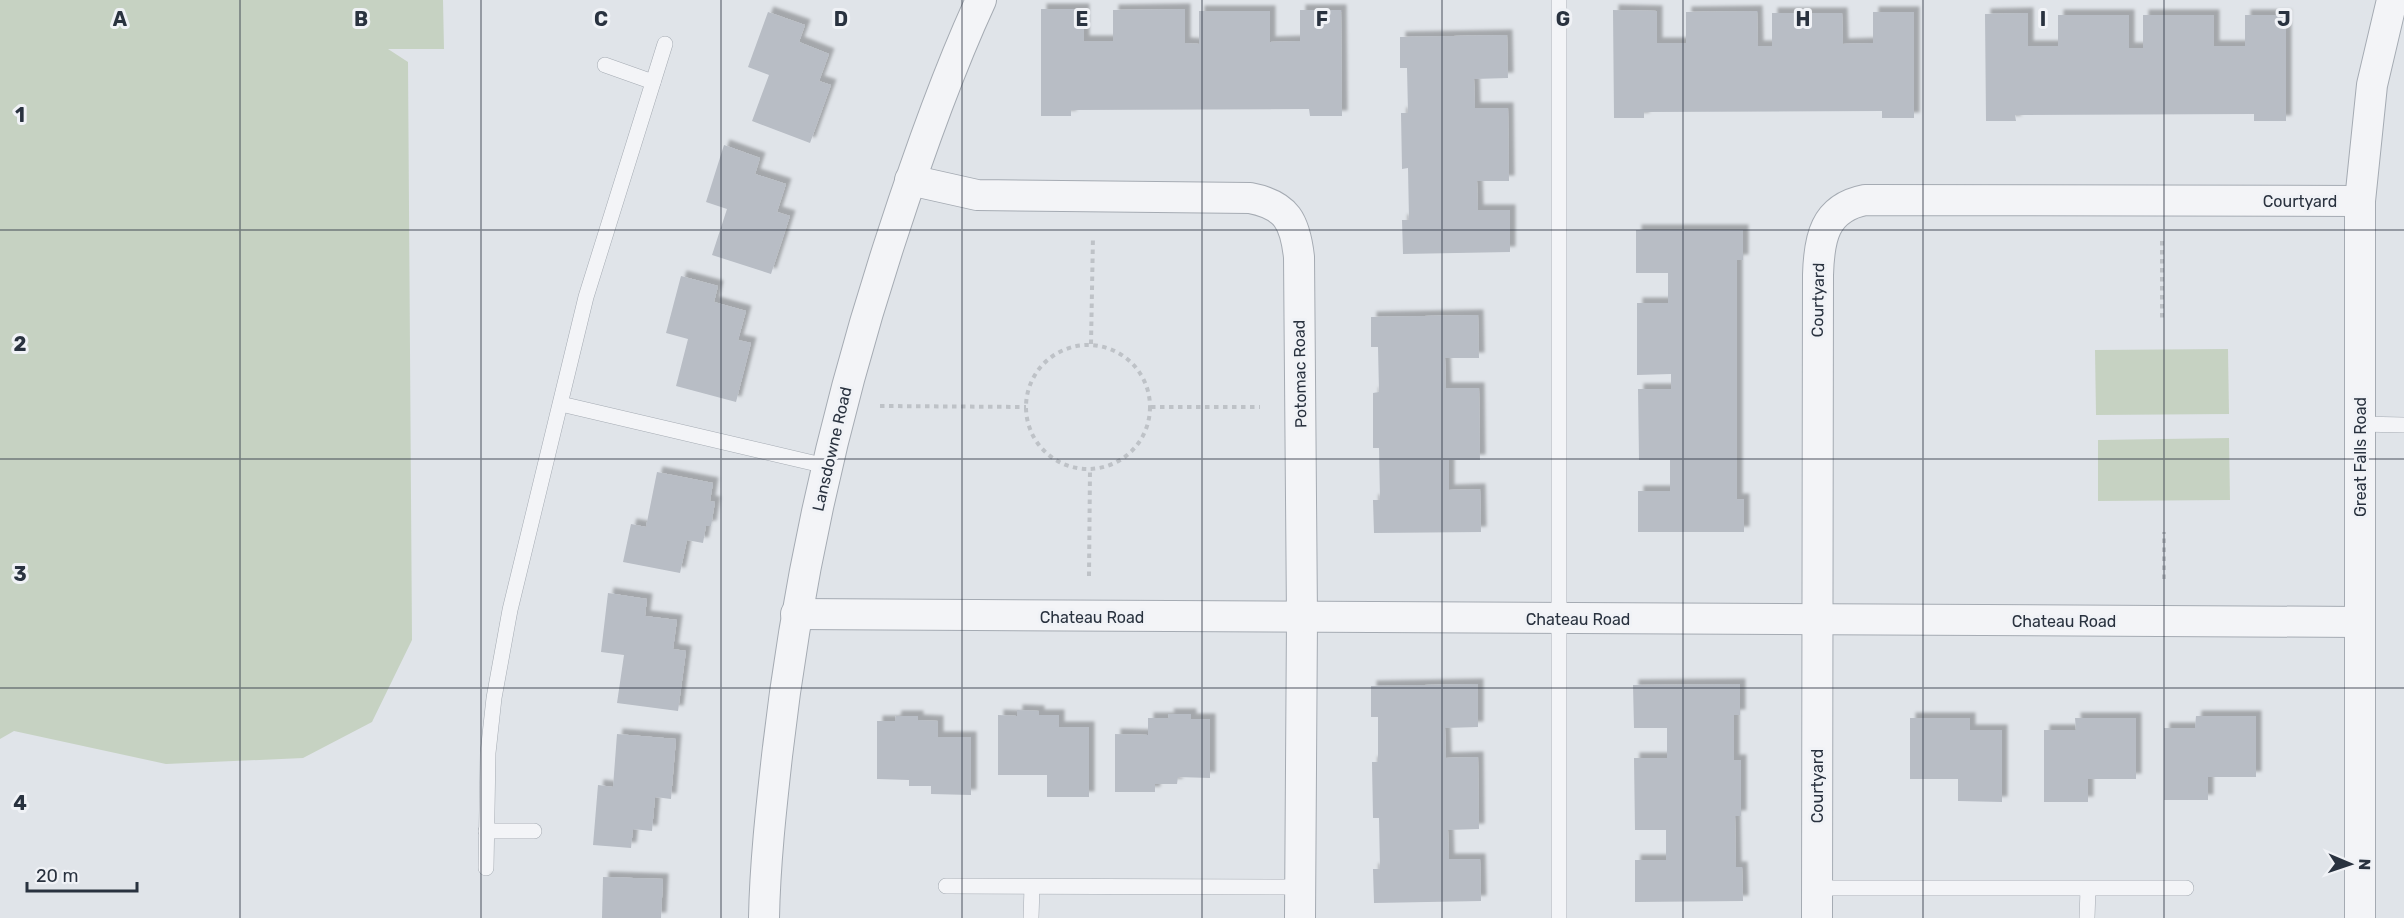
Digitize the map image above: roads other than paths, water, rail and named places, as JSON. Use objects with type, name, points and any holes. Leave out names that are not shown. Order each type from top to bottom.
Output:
[{"type":"street","name":"Lansdowne Road","points":[[764,918],[767,845],[796,614],[826,466],[862,326],[910,180],[951,70],[981,0]]},
{"type":"street","name":"Great Falls Road","points":[[2360,918],[2360,201],[2372,85],[2392,0]]},
{"type":"street","name":"Potomac Road","points":[[910,180],[977,195],[1250,198],[1272,204],[1287,214],[1296,233],[1299,257],[1302,618],[1300,918]]},
{"type":"street","name":"Courtyard","points":[[1817,918],[1819,253],[1824,231],[1830,221],[1847,206],[1856,202],[1878,199],[2360,201]]},
{"type":"street","name":"Chateau Road","points":[[796,614],[2360,622]]},
{"type":"lane","points":[[1559,0],[1559,918]]},
{"type":"lane","points":[[486,868],[488,753],[494,698],[510,610],[586,297],[665,44]]},
{"type":"lane","points":[[605,64],[653,81]]},
{"type":"lane","points":[[561,404],[826,466]]},
{"type":"lane","points":[[2360,424],[2404,425]]},
{"type":"lane","points":[[486,831],[534,831]]},
{"type":"lane","points":[[946,886],[1300,887]]},
{"type":"lane","points":[[1031,918],[1032,887]]},
{"type":"lane","points":[[1817,888],[2186,888]]},
{"type":"lane","points":[[2087,918],[2088,889]]}]
